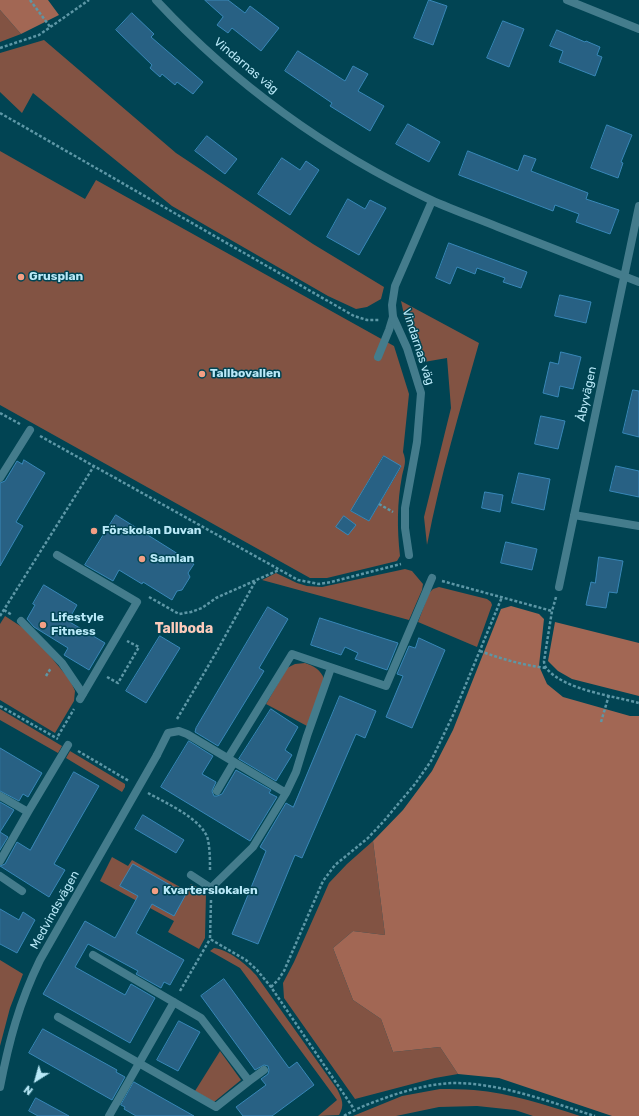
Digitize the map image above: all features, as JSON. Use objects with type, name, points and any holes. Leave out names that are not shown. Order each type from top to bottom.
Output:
[{"type":"street","name":"Vindarnas väg","points":[[156,0],[197,40],[244,82],[275,107],[367,167],[432,201],[639,282]]},
{"type":"street","points":[[567,0],[639,29]]},
{"type":"street","name":"Vindarnas väg","points":[[409,555],[405,528],[405,508],[417,442],[421,393],[407,348],[393,318],[392,305],[395,286],[432,201]]},
{"type":"street","name":"Åbyvägen","points":[[558,587],[639,206]]},
{"type":"street","points":[[378,357],[390,330],[393,318]]},
{"type":"street","points":[[0,478],[30,430]]},
{"type":"street","points":[[574,515],[639,526]]},
{"type":"street","points":[[56,555],[137,602],[81,697]]},
{"type":"street","points":[[217,791],[231,760],[292,654],[386,686],[432,578]]},
{"type":"street","points":[[21,621],[62,663],[81,697]]},
{"type":"street","points":[[191,875],[211,888],[253,847],[286,793],[296,772],[331,668]]},
{"type":"street","points":[[168,733],[179,731],[187,734],[286,793]]},
{"type":"street","name":"Medvindsvägen","points":[[0,1087],[16,1018],[30,980],[168,733]]},
{"type":"street","points":[[0,861],[68,745]]},
{"type":"street","points":[[0,796],[28,812]]},
{"type":"street","points":[[0,876],[22,891]]},
{"type":"street","points":[[93,955],[201,1018],[249,1081]]},
{"type":"street","points":[[109,1116],[174,1002]]},
{"type":"street","points":[[58,1017],[216,1107],[264,1070]]},
{"type":"path","points":[[30,0],[52,28]]},
{"type":"path","points":[[0,48],[39,35],[52,28],[89,0]]},
{"type":"path","points":[[0,112],[354,316],[367,320],[393,318]]},
{"type":"path","points":[[0,413],[298,580],[319,584],[358,576],[411,561],[409,555]]},
{"type":"path","points":[[0,616],[94,466]]},
{"type":"path","points":[[137,602],[142,593],[171,611],[179,614],[196,611],[216,598],[280,570]]},
{"type":"path","points":[[432,578],[552,611],[544,661],[546,668],[560,680],[578,688],[639,703]]},
{"type":"path","points":[[168,733],[217,652],[256,580]]},
{"type":"path","points":[[271,987],[284,971],[322,880],[329,871],[368,838],[383,822],[415,784],[431,761],[454,714],[502,597]]},
{"type":"path","points":[[96,671],[118,683],[139,648],[118,635]]},
{"type":"path","points":[[480,651],[505,661],[525,666],[546,668]]},
{"type":"path","points":[[601,722],[608,695]]},
{"type":"path","points":[[57,738],[81,697]]},
{"type":"path","points":[[174,1002],[210,939]]},
{"type":"path","points":[[344,1116],[354,1109],[400,1092],[426,1086],[454,1083],[501,1089],[524,1094],[595,1116]]},
{"type":"shaded area","points":[[0,0],[48,0],[59,15],[21,34],[0,10]]},
{"type":"shaded area","points":[[0,10],[21,34],[0,42]]},
{"type":"shaded area","points":[[44,40],[176,153],[313,244],[384,287],[381,299],[367,307],[356,309],[328,296],[172,206],[33,93],[22,113],[0,92],[0,53]]},
{"type":"shaded area","name":"Tallbovallen","points":[[0,151],[85,199],[96,180],[394,346],[409,394],[403,452],[405,464],[400,486],[398,506],[400,556],[397,561],[327,578],[310,578],[0,405]],"holes":[[[383,456],[401,467],[369,521],[351,511]]]},
{"type":"shaded area","points":[[401,301],[479,343],[444,469],[427,545],[424,517],[451,408],[447,358],[424,362],[405,319]]},
{"type":"shaded area","points":[[405,569],[412,571],[423,584],[422,590],[409,620],[262,580],[276,573],[297,583],[307,586],[322,587]]},
{"type":"shaded area","points":[[439,587],[487,599],[491,602],[492,605],[477,647],[418,622],[429,593],[433,589]]},
{"type":"shaded area","points":[[511,606],[539,614],[544,619],[539,666],[547,684],[563,697],[630,716],[639,716],[639,1116],[612,1116],[499,1078],[458,1074],[440,1047],[393,1052],[381,1019],[353,1000],[333,948],[353,931],[385,935],[373,841],[403,810],[432,771],[453,730],[501,609]]},
{"type":"shaded area","points":[[5,616],[31,633],[70,680],[75,691],[74,701],[55,733],[0,700],[0,624]]},
{"type":"shaded area","points":[[555,622],[639,643],[639,696],[572,679],[558,671],[548,661]]},
{"type":"shaded area","points":[[305,663],[317,669],[324,679],[307,726],[266,704],[287,668],[295,664]]},
{"type":"shaded area","points":[[0,709],[62,746],[58,753],[0,720]]},
{"type":"shaded area","points":[[70,751],[125,784],[122,792],[66,758]]},
{"type":"shaded area","points":[[373,841],[385,935],[353,931],[333,948],[353,1000],[381,1019],[393,1052],[440,1047],[458,1074],[435,1078],[355,1099],[284,998],[283,983],[294,962],[329,883],[347,864]]},
{"type":"shaded area","points":[[112,857],[128,866],[132,860],[187,891],[191,884],[206,892],[205,938],[199,949],[168,932],[174,921],[100,881]]},
{"type":"shaded area","points":[[214,948],[220,949],[237,958],[256,975],[337,1089],[342,1102],[342,1108],[339,1115],[318,1116],[337,1100],[240,968],[210,951]]},
{"type":"shaded area","points":[[0,960],[23,974],[10,1008],[0,1046]]},
{"type":"shaded area","points":[[220,1051],[241,1080],[214,1102],[195,1091]]},
{"type":"shaded area","points":[[440,1089],[470,1090],[501,1094],[528,1100],[580,1116],[533,1116],[515,1110],[477,1106],[439,1107],[396,1116],[353,1116],[402,1096]]},
{"type":"building","points":[[205,0],[228,0],[245,13],[250,6],[279,28],[261,51],[232,28],[228,33],[217,25],[223,17]]},
{"type":"building","points":[[429,0],[447,6],[433,45],[414,38]]},
{"type":"building","points":[[132,13],[154,34],[151,37],[203,82],[193,94],[177,82],[175,85],[162,74],[160,77],[150,68],[152,65],[116,30]]},
{"type":"building","points":[[503,21],[524,29],[509,67],[487,58]]},
{"type":"building","points":[[557,30],[600,47],[597,55],[602,57],[595,76],[559,62],[563,51],[550,46]]},
{"type":"building","points":[[298,51],[345,81],[353,66],[368,74],[358,91],[384,106],[370,131],[330,106],[332,103],[285,71]]},
{"type":"building","points":[[408,124],[440,142],[429,162],[396,144]]},
{"type":"building","points":[[607,125],[632,135],[621,162],[623,163],[618,178],[591,168]]},
{"type":"building","points":[[207,136],[237,159],[225,174],[195,151]]},
{"type":"building","points":[[468,151],[518,171],[524,155],[536,159],[531,171],[588,193],[586,199],[619,210],[610,234],[576,222],[579,214],[555,205],[553,211],[459,175]]},
{"type":"building","points":[[282,158],[300,170],[306,161],[319,170],[290,215],[258,194]]},
{"type":"building","points":[[348,199],[365,209],[370,200],[386,208],[359,255],[327,237]]},
{"type":"building","points":[[449,243],[527,272],[521,288],[503,282],[505,278],[477,268],[475,274],[457,267],[450,284],[436,278]]},
{"type":"building","points":[[560,295],[591,302],[586,323],[555,316]]},
{"type":"building","points":[[561,352],[581,357],[573,389],[560,386],[558,397],[543,393],[550,362],[558,364]]},
{"type":"building","points":[[633,390],[639,391],[639,437],[623,433]]},
{"type":"building","points":[[541,416],[565,421],[558,449],[535,444]]},
{"type":"building","points":[[384,456],[401,466],[369,521],[351,511]]},
{"type":"building","points":[[24,460],[45,473],[16,522],[23,526],[0,566],[0,483],[5,481],[17,461],[22,464]]},
{"type":"building","points":[[616,466],[639,471],[639,497],[610,491]]},
{"type":"building","points":[[519,473],[550,479],[544,510],[512,503]]},
{"type":"building","points":[[485,492],[503,495],[500,512],[482,508]]},
{"type":"building","name":"Samlan","points":[[116,515],[194,564],[188,573],[190,577],[182,590],[177,591],[172,600],[143,582],[142,584],[119,570],[113,581],[85,565]]},
{"type":"building","points":[[344,516],[356,525],[348,535],[336,527]]},
{"type":"building","points":[[506,542],[537,549],[532,570],[501,563]]},
{"type":"building","points":[[599,557],[623,561],[617,593],[609,592],[606,608],[586,605],[591,582],[595,583]]},
{"type":"building","points":[[44,585],[77,605],[68,621],[105,643],[89,670],[64,655],[68,648],[34,627],[27,619],[35,605],[33,604]]},
{"type":"building","points":[[268,607],[288,619],[259,668],[264,671],[218,746],[195,732],[196,728]]},
{"type":"building","points":[[320,618],[398,643],[387,670],[355,659],[358,653],[345,647],[341,655],[311,645]]},
{"type":"building","points":[[160,636],[180,648],[146,703],[126,691]]},
{"type":"building","points":[[419,638],[445,650],[412,728],[386,717],[403,676],[397,674],[409,646],[415,648]]},
{"type":"building","points":[[340,696],[376,711],[365,738],[356,734],[302,858],[295,855],[258,944],[232,934],[266,851],[260,847],[286,803],[293,807]]},
{"type":"building","points":[[271,709],[298,727],[285,750],[292,755],[276,781],[239,759]]},
{"type":"building","points":[[189,741],[213,756],[202,774],[216,782],[212,791],[214,796],[222,794],[236,770],[271,790],[269,793],[277,797],[250,841],[161,787]]},
{"type":"building","points":[[0,748],[42,773],[28,797],[23,794],[19,801],[0,791]]},
{"type":"building","points":[[74,772],[99,786],[54,864],[65,870],[49,897],[0,866],[5,864],[17,842],[30,850]]},
{"type":"building","points":[[0,802],[14,810],[0,832]]},
{"type":"building","points":[[143,815],[184,840],[176,853],[135,829]]},
{"type":"building","points":[[0,832],[8,837],[0,850]]},
{"type":"building","points":[[133,864],[186,894],[174,916],[152,904],[136,933],[184,960],[170,985],[164,982],[161,988],[136,974],[138,971],[88,944],[75,967],[125,995],[131,984],[155,998],[130,1043],[43,994],[85,921],[115,938],[138,896],[120,886]]},
{"type":"building","points":[[0,909],[19,920],[23,912],[35,920],[17,953],[0,944]]},
{"type":"building","points":[[224,979],[289,1068],[297,1062],[314,1085],[272,1116],[243,1116],[236,1107],[266,1085],[261,1079],[268,1074],[269,1070],[268,1066],[264,1065],[255,1070],[201,996]]},
{"type":"building","points":[[179,1021],[200,1032],[178,1071],[157,1060]]},
{"type":"building","points":[[43,1029],[117,1070],[116,1072],[125,1077],[112,1100],[29,1053]]},
{"type":"building","points":[[134,1082],[194,1116],[136,1116],[124,1109],[125,1107],[121,1105]]},
{"type":"building","points":[[36,1098],[69,1116],[38,1116],[29,1111]]},
{"type":"place","name":"Grusplan","points":[[21,277]]},
{"type":"place","name":"Tallbovallen","points":[[202,374]]},
{"type":"place","name":"Förskolan Duvan","points":[[94,531]]},
{"type":"place","name":"Samlan","points":[[142,559]]},
{"type":"place","name":"Lifestyle Fitness","points":[[43,625]]},
{"type":"place","name":"Kvarterslokalen","points":[[155,891]]},
{"type":"district","name":"Tallboda","points":[[184,629]]}]
